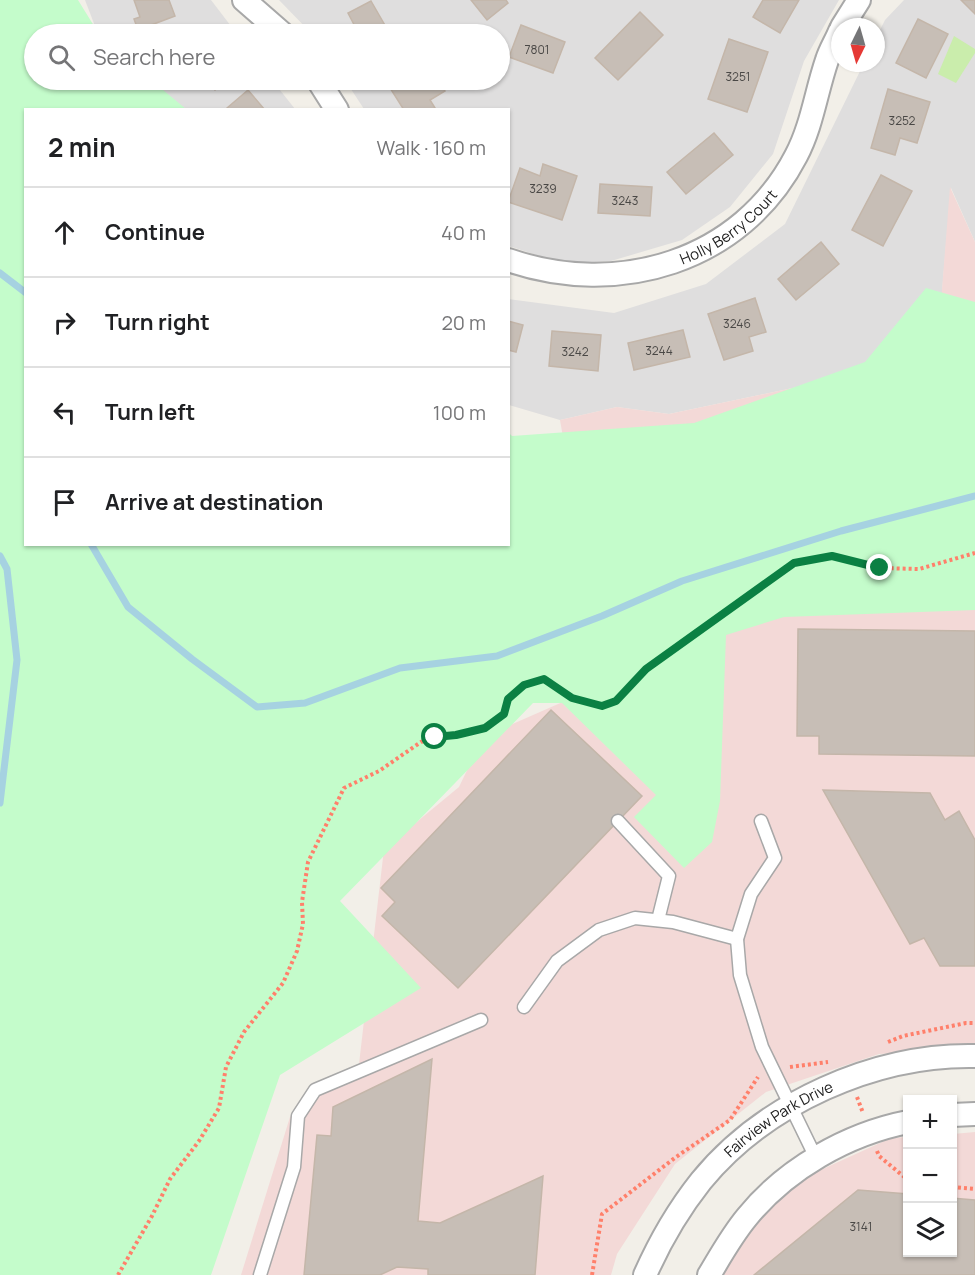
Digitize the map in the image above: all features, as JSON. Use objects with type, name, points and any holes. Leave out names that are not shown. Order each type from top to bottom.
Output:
[{"type":"street","points":[[244,0],[272,24]]},
{"type":"street","name":"Holly Berry Court","points":[[848,18],[860,0]]},
{"type":"street","name":"Holly Berry Court","points":[[510,261],[560,272],[602,275],[626,273],[663,265],[692,255],[720,240],[746,222],[781,183],[810,124],[831,50]]},
{"type":"street","points":[[324,90],[336,108]]},
{"type":"street","name":"Fairview Park Drive","points":[[645,1275],[676,1215],[701,1180],[733,1148],[763,1123],[790,1106],[836,1083],[878,1068],[922,1059],[975,1056]]},
{"type":"street","points":[[957,1115],[975,1114]]},
{"type":"street","points":[[709,1275],[726,1246],[753,1210],[797,1170],[858,1137],[903,1123]]},
{"type":"lane","points":[[618,821],[669,876],[658,920]]},
{"type":"lane","points":[[760,821],[775,858],[751,894],[737,939],[740,975],[762,1047],[816,1158]]},
{"type":"lane","points":[[524,1007],[557,961],[599,930],[635,918],[673,922],[737,939]]},
{"type":"lane","points":[[260,1275],[294,1167],[298,1116],[315,1090],[481,1020]]},
{"type":"path","points":[[118,1275],[170,1179],[199,1141],[219,1108],[226,1067],[244,1032],[283,983],[297,951],[303,924],[302,902],[308,862],[344,788],[379,771],[421,742],[435,737],[485,728],[504,714],[508,699],[524,685],[544,679],[572,698],[602,706],[616,701],[646,669],[794,563],[832,556],[880,568],[919,569],[975,553]]},
{"type":"path","points":[[957,1187],[975,1188]]},
{"type":"shaded area","points":[[85,0],[211,0],[229,24],[94,24]]},
{"type":"shaded area","points":[[279,0],[839,0],[804,61],[773,154],[730,207],[682,240],[611,261],[564,264],[510,246],[510,108],[363,108],[352,90],[510,90],[510,24],[302,24]]},
{"type":"shaded area","points":[[904,0],[975,0],[975,242],[951,188],[940,315],[869,372],[669,414],[617,407],[560,420],[510,405],[510,299],[614,313],[706,284],[785,224],[860,72],[885,72],[885,20]]},
{"type":"shaded area","points":[[161,90],[280,90],[294,108],[182,108]]},
{"type":"shaded area","points":[[950,187],[975,242],[975,1049],[879,1054],[766,1092],[675,1164],[617,1254],[611,1275],[241,1275],[290,1117],[359,1064],[384,849],[459,787],[483,737],[606,683],[560,420],[617,407],[669,414],[869,372],[940,315]]},
{"type":"shaded area","points":[[975,1132],[975,1275],[712,1275],[717,1262],[792,1183],[891,1138],[903,1137],[903,1257],[957,1257],[957,1134]]},
{"type":"green space","points":[[0,0],[78,0],[93,24],[24,24],[24,90],[163,90],[185,108],[24,108],[24,546],[510,546],[510,434],[512,436],[694,423],[865,362],[926,288],[975,302],[975,610],[784,617],[726,635],[720,801],[712,842],[684,868],[634,817],[656,795],[562,703],[533,703],[340,901],[421,988],[280,1075],[211,1275],[0,1275]]},
{"type":"green space","points":[[954,36],[975,49],[975,53],[956,83],[938,74]]},
{"type":"building","points":[[134,0],[169,0],[175,16],[154,24],[136,24],[134,19],[140,17]]},
{"type":"building","points":[[471,0],[506,0],[508,3],[487,20]]},
{"type":"building","points":[[763,0],[799,0],[780,33],[753,17]]},
{"type":"building","points":[[961,0],[975,0],[975,14]]},
{"type":"building","points":[[371,1],[384,24],[354,24],[348,13]]},
{"type":"building","points":[[640,12],[663,35],[618,80],[595,58]]},
{"type":"building","points":[[918,19],[948,34],[926,78],[896,63]]},
{"type":"building","points":[[521,25],[565,42],[553,73],[510,57]]},
{"type":"building","points":[[729,39],[768,52],[747,112],[708,99]]},
{"type":"building","points":[[888,89],[930,102],[917,143],[900,138],[895,155],[871,148]]},
{"type":"building","points":[[248,90],[263,108],[227,108]]},
{"type":"building","points":[[391,90],[445,91],[430,100],[435,108],[403,108]]},
{"type":"building","points":[[714,133],[733,155],[686,194],[667,172]]},
{"type":"building","points":[[543,164],[577,176],[562,220],[510,203],[520,168],[540,176]]},
{"type":"building","points":[[881,175],[912,191],[883,246],[852,230]]},
{"type":"building","points":[[600,184],[652,187],[650,216],[598,213]]},
{"type":"building","points":[[821,242],[839,264],[796,300],[778,279]]},
{"type":"building","points":[[755,298],[766,332],[749,337],[753,351],[724,360],[708,314]]},
{"type":"building","points":[[510,322],[523,325],[516,352],[510,350]]},
{"type":"building","points":[[683,330],[690,357],[634,370],[628,343]]},
{"type":"building","points":[[552,331],[601,335],[598,371],[549,366]]},
{"type":"building","points":[[798,629],[975,631],[975,756],[819,754],[819,736],[797,736]]},
{"type":"building","points":[[551,710],[642,796],[458,988],[382,916],[395,902],[381,888]]},
{"type":"building","points":[[823,790],[930,793],[945,820],[959,811],[975,840],[975,966],[940,966],[924,938],[910,944]]},
{"type":"building","points":[[432,1059],[418,1221],[440,1223],[543,1176],[535,1275],[428,1275],[428,1269],[397,1267],[380,1275],[304,1275],[317,1135],[331,1136],[333,1107]]},
{"type":"building","points":[[858,1190],[903,1194],[903,1257],[957,1257],[957,1198],[975,1200],[975,1275],[754,1275]]},
{"type":"waterway","points":[[0,273],[24,291]]},
{"type":"waterway","points":[[92,546],[128,607],[192,659],[257,707],[305,703],[400,668],[497,656],[602,616],[682,581],[841,531],[975,496]]},
{"type":"waterway","points":[[0,556],[7,569],[17,660],[0,803]]},
{"type":"route","points":[[435,737],[485,728],[504,714],[508,699],[524,685],[544,679],[572,698],[602,706],[616,701],[646,669],[794,563],[832,556],[880,568]]}]
